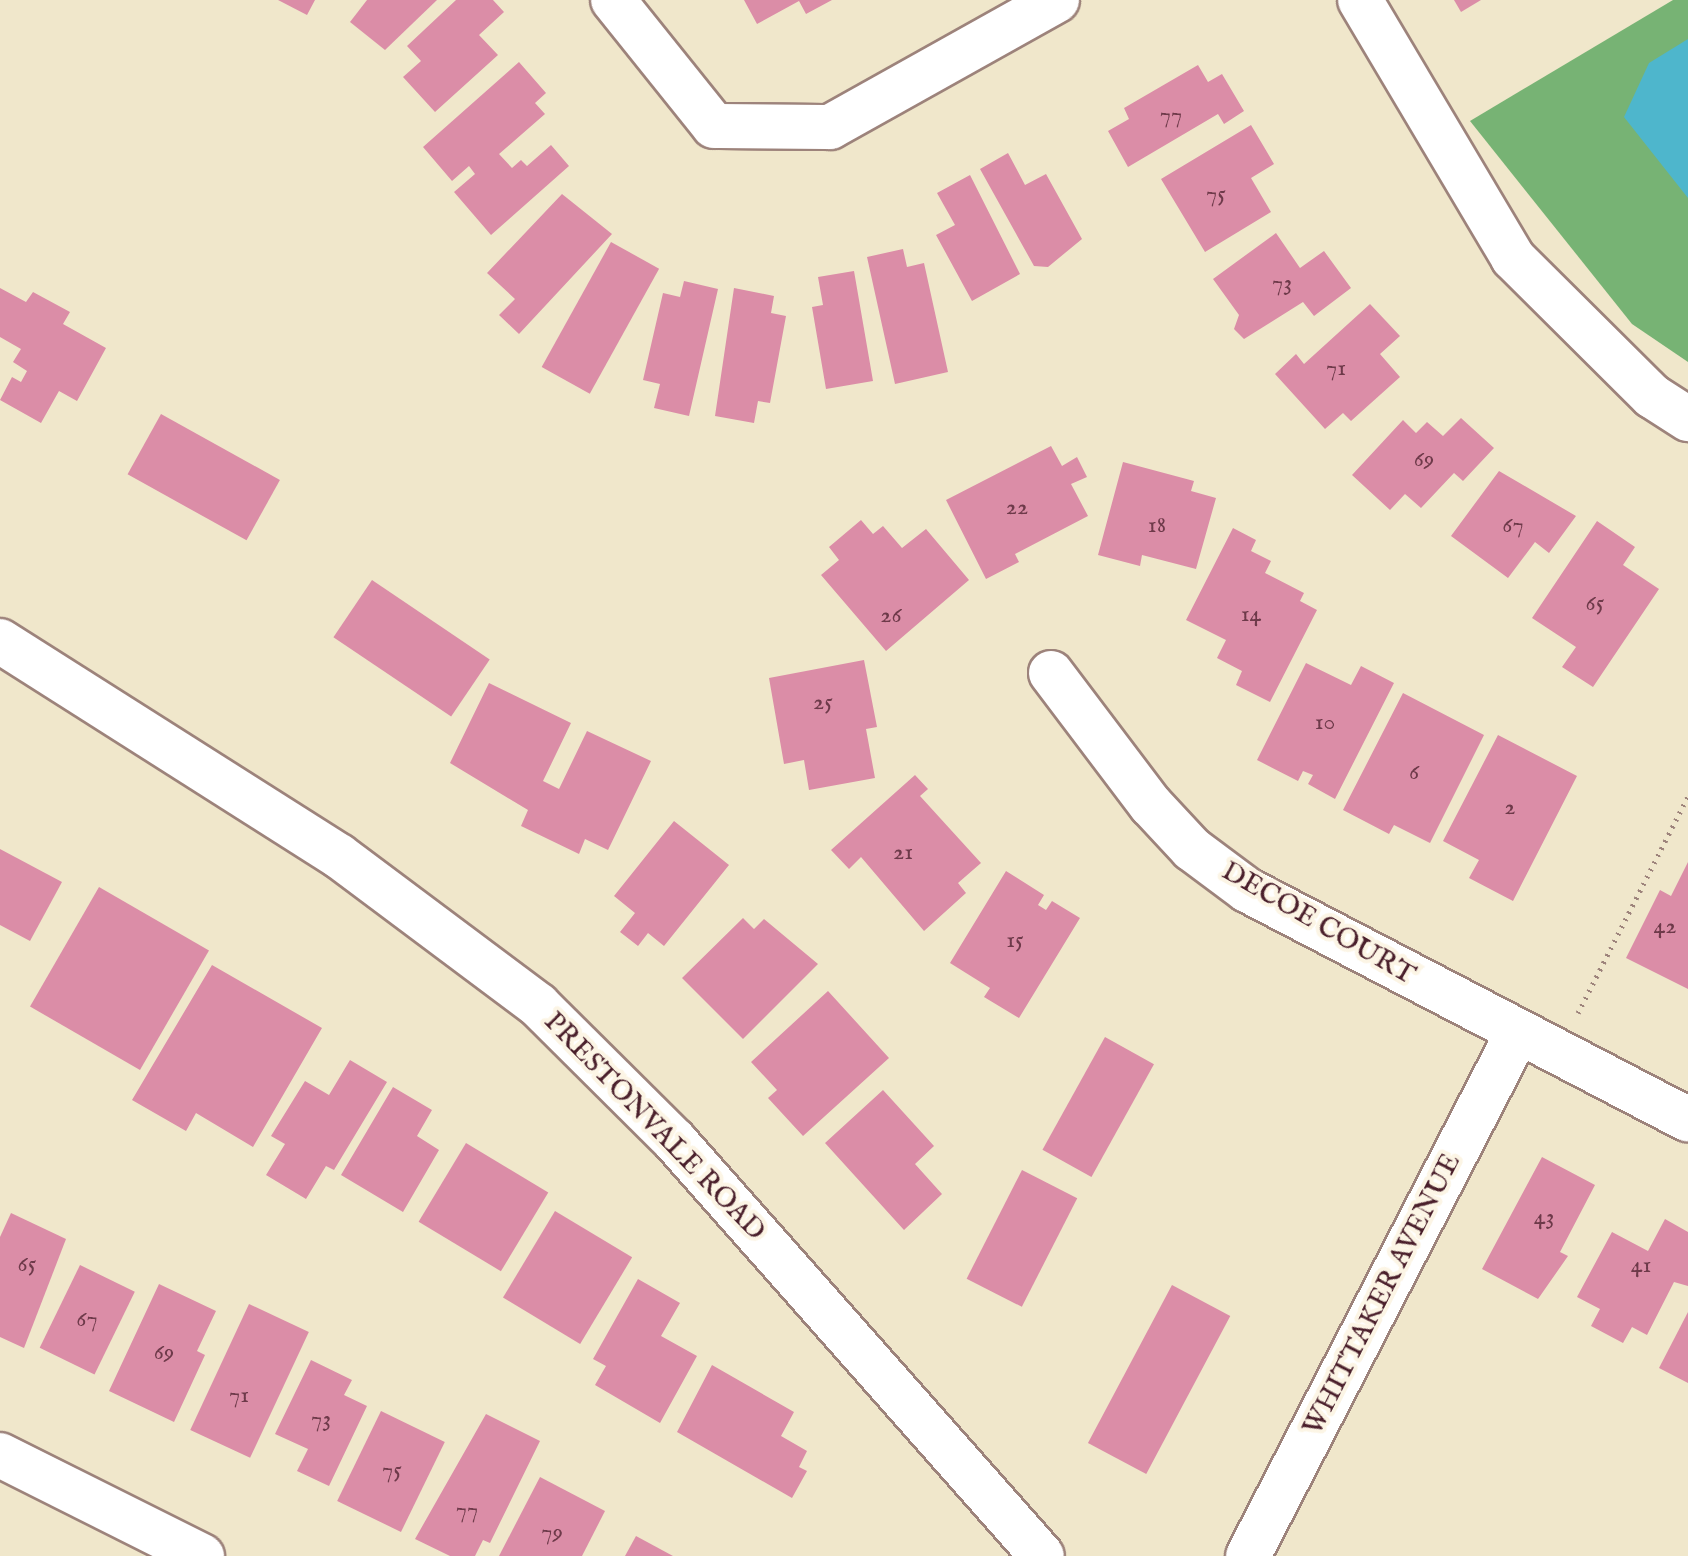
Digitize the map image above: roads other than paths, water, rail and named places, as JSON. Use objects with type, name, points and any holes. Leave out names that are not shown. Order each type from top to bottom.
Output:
[{"type":"street","points":[[613,0],[714,126],[830,127],[1057,0]]},
{"type":"street","points":[[1360,0],[1513,258],[1652,396],[1688,419]]},
{"type":"street","name":"PRESTONVALE ROAD","points":[[0,641],[351,864],[538,1005],[674,1140],[1042,1556]]},
{"type":"street","name":"DECOE COURT","points":[[1051,673],[1192,849],[1247,890],[1517,1034],[1688,1120]]},
{"type":"street","name":"WHITTAKER AVENUE","points":[[1248,1556],[1517,1034]]},
{"type":"street","points":[[0,1455],[202,1556]]},
{"type":"water","points":[[1688,39],[1688,198],[1624,117],[1649,63]]}]
